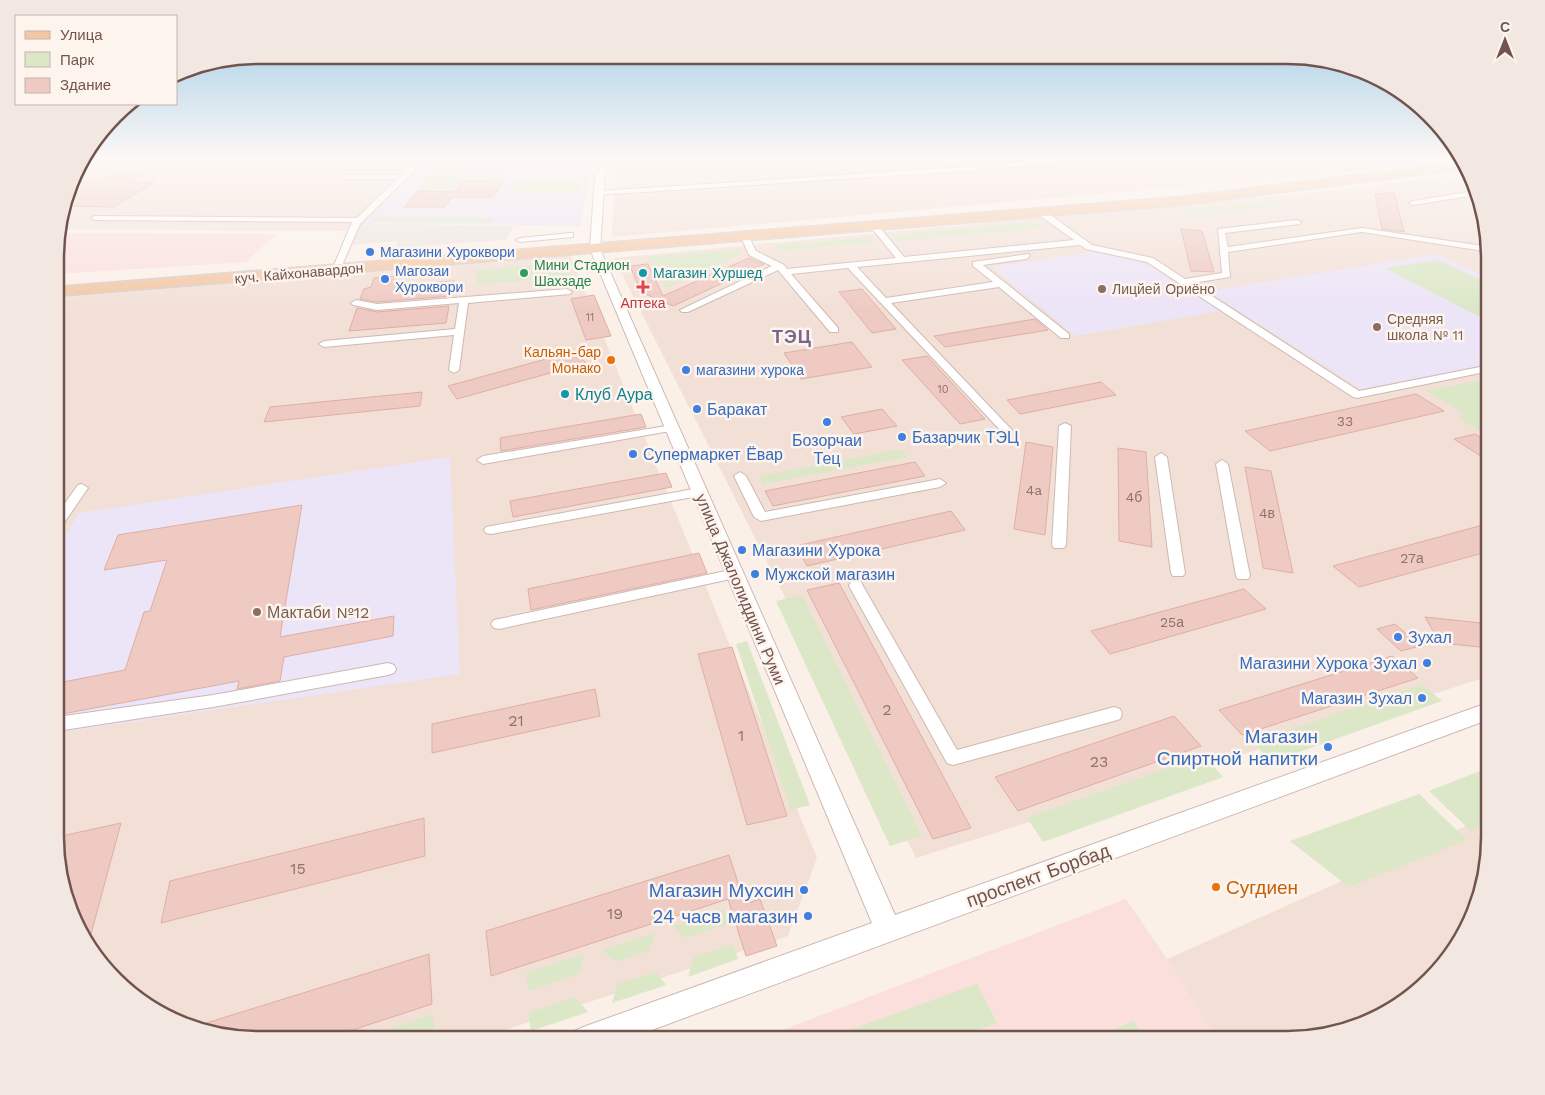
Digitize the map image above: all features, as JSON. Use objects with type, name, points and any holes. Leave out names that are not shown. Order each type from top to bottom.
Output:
[{"type":"main road","name":"куч. Кайхонавардон","points":[[64,291],[1087,209]]},
{"type":"street","points":[[336,270],[359,220],[370,209]]},
{"type":"street","points":[[595,249],[597,209]]},
{"type":"street","points":[[1042,213],[1085,244]]},
{"type":"street","points":[[96,218],[359,220]]},
{"type":"street","points":[[1184,282],[1227,275],[1221,231],[1297,222]]},
{"type":"street","points":[[874,226],[902,260]]},
{"type":"street","points":[[1224,250],[1362,230],[1481,249]]},
{"type":"street","points":[[521,255],[520,240],[524,231]]},
{"type":"street","points":[[520,240],[570,235]]},
{"type":"street","points":[[745,237],[752,252],[781,269],[834,330]]},
{"type":"street","points":[[1065,336],[976,264],[1085,244]]},
{"type":"street","points":[[685,310],[781,269],[850,265],[1085,244],[1150,260],[1356,395],[1481,370]]},
{"type":"street","name":"улица Джалолиддини Руми","points":[[595,249],[888,929]]},
{"type":"street","points":[[850,265],[1006,430]]},
{"type":"street","points":[[884,301],[1001,284]]},
{"type":"street","points":[[356,303],[377,307],[567,292]]},
{"type":"street","points":[[454,370],[464,300]]},
{"type":"street","points":[[324,344],[458,332]]},
{"type":"street","points":[[1059,546],[1065,426]]},
{"type":"street","points":[[483,460],[672,428]]},
{"type":"street","points":[[1161,458],[1178,573]]},
{"type":"street","points":[[1222,464],[1243,576]]},
{"type":"street","points":[[740,476],[761,517],[940,483]]},
{"type":"street","points":[[64,514],[82,488]]},
{"type":"street","points":[[491,530],[699,492]]},
{"type":"street","points":[[499,624],[735,574]]},
{"type":"street","points":[[856,586],[953,758],[1114,714]]},
{"type":"street","points":[[64,723],[213,701],[388,670]]},
{"type":"street","name":"проспект Борбад","points":[[610,1031],[1481,713]]},
{"type":"shaded area","points":[[70,209],[366,209],[346,231],[65,229]]},
{"type":"shaded area","points":[[376,209],[584,209],[581,226],[362,223]]},
{"type":"shaded area","points":[[613,209],[927,209],[612,237]]},
{"type":"shaded area","points":[[1132,209],[1475,209],[1481,245],[1481,679],[916,858],[614,258]]},
{"type":"shaded area","points":[[359,223],[514,226],[506,240],[394,248],[399,241],[351,245]]},
{"type":"shaded area","points":[[65,233],[276,234],[246,262],[64,274]]},
{"type":"shaded area","name":"Лицйей Ориёно","points":[[1092,252],[1138,259],[1221,311],[1075,336],[992,267]]},
{"type":"shaded area","name":"Средняя школа № 11","points":[[1437,254],[1481,275],[1481,366],[1361,389],[1208,291]]},
{"type":"shaded area","points":[[570,255],[817,858],[788,936],[502,1031],[232,1030],[207,1025],[183,1017],[150,999],[120,975],[96,945],[78,912],[70,888],[65,863],[64,297]]},
{"type":"shaded area","name":"Мактаби №12","points":[[450,457],[460,674],[64,732],[64,538],[79,513]]},
{"type":"shaded area","points":[[1481,819],[1480,863],[1475,888],[1467,912],[1449,945],[1425,975],[1406,991],[1362,1017],[1338,1025],[1313,1030],[1211,1031],[1167,959]]},
{"type":"shaded area","points":[[1126,899],[1167,959],[1211,1031],[780,1031]]},
{"type":"green space","points":[[1191,209],[1256,209],[1195,216],[1183,210]]},
{"type":"green space","points":[[374,217],[494,218],[490,223],[369,221]]},
{"type":"green space","points":[[1037,222],[1043,228],[898,241],[893,235]]},
{"type":"green space","points":[[870,237],[874,243],[779,251],[776,245]]},
{"type":"green space","points":[[740,249],[741,254],[666,288],[647,257]]},
{"type":"green space","points":[[1439,260],[1481,280],[1481,317],[1385,268]]},
{"type":"green space","name":"Мини Стадион Шахзаде","points":[[569,262],[571,276],[476,285],[477,270]]},
{"type":"green space","points":[[1481,380],[1481,431],[1458,418],[1465,414],[1426,391]]},
{"type":"green space","points":[[902,449],[907,457],[763,484],[759,476]]},
{"type":"green space","points":[[802,595],[922,836],[890,846],[776,601]]},
{"type":"green space","points":[[747,641],[810,805],[791,810],[736,644]]},
{"type":"green space","points":[[1422,684],[1442,701],[1271,762],[1253,743]]},
{"type":"green space","points":[[1204,755],[1223,777],[1043,842],[1027,818]]},
{"type":"green space","points":[[1481,771],[1481,827],[1471,831],[1429,791]]},
{"type":"green space","points":[[1419,794],[1467,840],[1349,887],[1290,841]]},
{"type":"green space","points":[[724,909],[727,924],[685,938],[673,926]]},
{"type":"green space","points":[[655,933],[650,950],[616,962],[602,950]]},
{"type":"green space","points":[[733,944],[738,959],[688,977],[694,957]]},
{"type":"green space","points":[[584,954],[579,974],[529,991],[526,973]]},
{"type":"green space","points":[[656,972],[666,985],[612,1003],[618,983]]},
{"type":"green space","points":[[977,984],[997,1023],[976,1031],[850,1030]]},
{"type":"green space","points":[[575,997],[588,1012],[531,1031],[528,1013]]},
{"type":"green space","points":[[432,1014],[435,1028],[426,1031],[383,1031]]},
{"type":"green space","points":[[1134,1021],[1140,1031],[1110,1031]]},
{"type":"building","points":[[1378,209],[1398,209],[1404,232],[1382,229]]},
{"type":"building","points":[[1181,229],[1202,231],[1214,272],[1191,271]]},
{"type":"building","points":[[749,258],[764,264],[673,306],[641,292],[630,266],[648,264],[663,296]]},
{"type":"building","points":[[397,276],[395,285],[454,281],[451,296],[377,302],[360,299],[364,289],[371,287],[374,278]]},
{"type":"building","points":[[862,289],[896,329],[872,333],[839,292]]},
{"type":"building","points":[[594,295],[611,336],[586,340],[571,299]]},
{"type":"building","points":[[449,306],[446,323],[349,331],[357,308],[377,312]]},
{"type":"building","points":[[1035,319],[1048,330],[945,347],[934,336]]},
{"type":"building","points":[[852,342],[872,367],[801,379],[784,353]]},
{"type":"building","points":[[575,351],[586,363],[457,399],[448,386]]},
{"type":"building","points":[[927,356],[985,419],[960,424],[902,360]]},
{"type":"building","points":[[1101,382],[1116,395],[1020,414],[1007,400]]},
{"type":"building","points":[[422,392],[420,406],[264,422],[270,407]]},
{"type":"building","points":[[1416,394],[1444,411],[1270,451],[1245,431]]},
{"type":"building","points":[[882,409],[897,426],[854,434],[841,417]]},
{"type":"building","points":[[641,414],[646,427],[501,451],[500,438]]},
{"type":"building","points":[[1475,434],[1481,438],[1481,456],[1454,439]]},
{"type":"building","points":[[1026,442],[1053,447],[1045,535],[1014,529]]},
{"type":"building","points":[[1118,448],[1146,452],[1152,547],[1119,541]]},
{"type":"building","points":[[915,462],[925,476],[773,506],[765,491]]},
{"type":"building","points":[[1245,467],[1271,471],[1293,573],[1263,568]]},
{"type":"building","points":[[666,473],[672,487],[513,517],[510,501]]},
{"type":"building","name":"Мактаби №12","points":[[302,505],[280,637],[394,616],[393,636],[284,657],[280,681],[237,689],[239,681],[64,714],[64,682],[125,670],[144,612],[150,611],[167,560],[104,570],[118,535]]},
{"type":"building","points":[[951,511],[965,530],[807,566],[796,546]]},
{"type":"building","points":[[1481,525],[1481,553],[1359,587],[1333,566]]},
{"type":"building","points":[[699,553],[707,573],[531,610],[528,589]]},
{"type":"building","points":[[839,583],[971,828],[933,839],[807,590]]},
{"type":"building","points":[[1244,589],[1266,609],[1110,654],[1091,631]]},
{"type":"building","points":[[1425,617],[1481,623],[1481,647],[1440,643]]},
{"type":"building","name":"Зухал","points":[[1395,624],[1420,646],[1401,651],[1377,629]]},
{"type":"building","points":[[732,647],[787,816],[747,825],[698,654]]},
{"type":"building","points":[[1392,656],[1418,678],[1242,735],[1219,710]]},
{"type":"building","points":[[595,689],[600,716],[432,753],[432,724]]},
{"type":"building","points":[[1174,716],[1201,746],[1018,811],[995,777]]},
{"type":"building","points":[[424,818],[425,856],[161,923],[170,881]]},
{"type":"building","points":[[121,823],[91,935],[78,912],[70,888],[65,863],[64,835]]},
{"type":"building","points":[[729,855],[745,904],[760,899],[777,946],[746,956],[728,899],[491,976],[486,931]]},
{"type":"building","points":[[429,954],[432,1004],[350,1031],[245,1031],[203,1024]]},
{"type":"place","name":"Магазини Хуроквори","points":[[370,252]]},
{"type":"place","name":"Мини Стадион Шахзаде","points":[[524,273]]},
{"type":"place","name":"Магазин Хуршед","points":[[643,273]]},
{"type":"place","name":"Магозаи Хуроквори","points":[[385,279]]},
{"type":"place","name":"Аптека","points":[[643,287]]},
{"type":"place","name":"Лицйей Ориёно","points":[[1102,289]]},
{"type":"place","name":"Средняя школа № 11","points":[[1377,327]]},
{"type":"place","name":"Кальян-бар Монако","points":[[611,360]]},
{"type":"place","name":"магазини хурока","points":[[686,370]]},
{"type":"place","name":"Клуб Аура","points":[[565,394]]},
{"type":"place","name":"Баракат","points":[[697,409]]},
{"type":"place","name":"Бозорчаи Тец","points":[[827,422]]},
{"type":"place","name":"Базарчик ТЭЦ","points":[[902,437]]},
{"type":"place","name":"Супермаркет Ёвар","points":[[633,454]]},
{"type":"place","name":"Магазини Хурока","points":[[742,550]]},
{"type":"place","name":"Мужской магазин","points":[[755,574]]},
{"type":"place","name":"Мактаби №12","points":[[257,612]]},
{"type":"place","name":"Зухал","points":[[1398,637]]},
{"type":"place","name":"Магазини Хурока Зухал","points":[[1427,663]]},
{"type":"place","name":"Магазин Зухал","points":[[1422,698]]},
{"type":"place","name":"Магазин Спиртной напитки","points":[[1328,747]]},
{"type":"place","name":"Сугдиен","points":[[1216,887]]},
{"type":"place","name":"Магазин Мухсин","points":[[804,890]]},
{"type":"place","name":"24 часв магазин","points":[[808,916]]},
{"type":"district","name":"ТЭЦ","points":[[792,337]]}]
